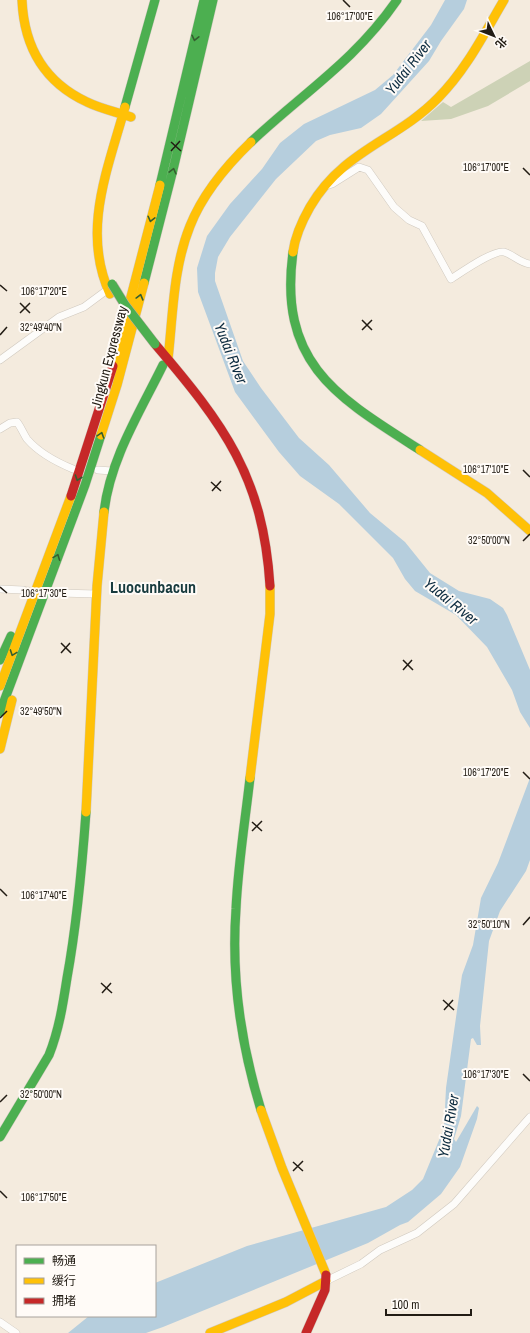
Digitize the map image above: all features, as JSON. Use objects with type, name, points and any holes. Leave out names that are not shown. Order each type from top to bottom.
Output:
[{"type":"main road","points":[[22,0],[22,14],[29,44],[38,61],[50,76],[80,99],[128,116]]},
{"type":"main road","points":[[156,0],[109,192],[103,221],[103,249],[110,289],[166,362],[208,421],[227,451],[249,501],[260,545],[263,598],[262,631],[230,887],[227,920],[228,967],[234,1034],[245,1082],[266,1145],[290,1196],[323,1280],[306,1333]]},
{"type":"main road","points":[[128,116],[163,0]]},
{"type":"main road","name":"Jingkun Expressway","points":[[0,686],[76,482],[109,382],[164,168],[204,0]]},
{"type":"main road","name":"Jingkun Expressway","points":[[0,712],[85,485],[117,385],[173,170],[213,0]]},
{"type":"main road","points":[[0,1137],[49,1055],[57,1031],[64,999],[80,888],[90,752],[97,594],[106,495],[112,471],[166,362],[182,254],[190,226],[207,193],[228,165],[256,137],[349,57],[379,24],[397,0]]},
{"type":"main road","points":[[504,0],[463,66],[438,98],[407,124],[353,158],[322,186],[301,223],[292,248],[288,267],[289,289],[292,317],[297,335],[306,355],[326,382],[354,407],[487,493],[506,508],[530,531]]},
{"type":"main road","points":[[0,660],[58,531]]},
{"type":"main road","points":[[0,749],[6,722],[52,571]]},
{"type":"main road","points":[[210,1333],[286,1302],[323,1280]]},
{"type":"main road","points":[[227,1333],[323,1280]]},
{"type":"street","points":[[322,186],[332,184],[359,168],[365,168],[394,207],[409,220],[422,226],[451,279],[498,252],[508,254],[521,262],[530,264]]},
{"type":"street","points":[[0,360],[59,317],[84,307],[110,289]]},
{"type":"street","points":[[0,429],[10,423],[17,422],[29,440],[43,453],[58,463],[73,469]]},
{"type":"street","points":[[98,470],[112,471]]},
{"type":"street","points":[[0,589],[23,590]]},
{"type":"street","points":[[58,593],[97,594]]},
{"type":"street","points":[[323,1280],[361,1264],[380,1250],[417,1233],[454,1204],[530,1117]]},
{"type":"street","points":[[0,1322],[16,1333]]},
{"type":"green space","points":[[530,61],[530,81],[488,106],[451,119],[421,121],[443,102],[451,107]]},
{"type":"water","name":"Yudai River","points":[[445,0],[467,0],[464,9],[441,41],[429,61],[381,114],[361,128],[330,135],[316,141],[276,179],[230,237],[218,257],[215,281],[243,361],[261,388],[299,438],[329,465],[370,513],[405,542],[430,573],[459,591],[490,599],[503,608],[530,670],[530,728],[520,712],[512,690],[487,647],[456,615],[415,591],[405,579],[393,558],[339,504],[300,476],[279,452],[235,392],[198,292],[197,268],[207,236],[230,204],[262,169],[280,143],[304,124],[375,90],[393,75],[431,25]]},
{"type":"water","name":"Yudai River","points":[[530,778],[530,860],[526,871],[500,911],[489,941],[480,1026],[481,1045],[477,1045],[473,1038],[471,1039],[461,1116],[454,1139],[456,1142],[477,1106],[479,1108],[477,1119],[460,1167],[441,1194],[408,1222],[368,1243],[163,1327],[146,1333],[68,1333],[88,1317],[156,1317],[156,1283],[247,1246],[386,1207],[412,1190],[423,1179],[444,1128],[446,1088],[462,975],[473,945],[481,898],[498,863]]},
{"type":"tunnel","points":[[23,590],[58,593]]},
{"type":"traffic: fast","points":[[125,107],[155,0]]},
{"type":"traffic: fast","points":[[160,185],[204,0]]},
{"type":"traffic: fast","points":[[144,283],[173,170],[213,0]]},
{"type":"traffic: fast","points":[[251,142],[346,59],[381,22],[397,0]]},
{"type":"traffic: fast","points":[[293,252],[291,290],[295,323],[305,350],[320,373],[339,394],[390,431],[420,450]]},
{"type":"traffic: fast","points":[[112,284],[125,305],[155,344]]},
{"type":"traffic: fast","points":[[104,512],[107,492],[119,455],[163,365]]},
{"type":"traffic: fast","points":[[0,712],[85,485],[101,435]]},
{"type":"traffic: fast","points":[[0,660],[11,636]]},
{"type":"traffic: fast","points":[[250,778],[237,893],[235,960],[236,986],[243,1036],[261,1110]]},
{"type":"traffic: fast","points":[[0,1137],[49,1055],[58,1027],[71,957],[81,875],[86,812]]},
{"type":"traffic: slow","points":[[22,0],[27,33],[39,61],[48,73],[72,94],[87,102],[103,109],[131,117]]},
{"type":"traffic: slow","points":[[293,252],[297,235],[304,218],[323,188],[338,172],[354,159],[422,113],[438,98],[466,64],[504,0]]},
{"type":"traffic: slow","points":[[110,294],[102,270],[98,247],[98,223],[100,200],[105,177],[125,107]]},
{"type":"traffic: slow","points":[[168,359],[177,275],[184,242],[190,226],[208,191],[224,170],[251,142]]},
{"type":"traffic: slow","points":[[113,366],[160,185]]},
{"type":"traffic: slow","points":[[101,435],[117,385],[144,283]]},
{"type":"traffic: slow","points":[[420,450],[487,493],[530,531]]},
{"type":"traffic: slow","points":[[0,686],[71,496]]},
{"type":"traffic: slow","points":[[86,812],[97,586],[104,512]]},
{"type":"traffic: slow","points":[[250,778],[270,614],[270,586]]},
{"type":"traffic: slow","points":[[0,749],[12,700]]},
{"type":"traffic: slow","points":[[261,1110],[282,1168],[325,1272]]},
{"type":"traffic: slow","points":[[210,1333],[286,1302],[326,1281]]},
{"type":"traffic: jam","points":[[155,344],[201,401],[220,427],[236,454],[249,482],[259,513],[266,547],[270,586]]},
{"type":"traffic: jam","points":[[71,496],[113,366]]},
{"type":"traffic: jam","points":[[306,1333],[325,1290],[326,1275]]},
{"type":"district","name":"Luocunbacun","points":[[153,587]]}]
